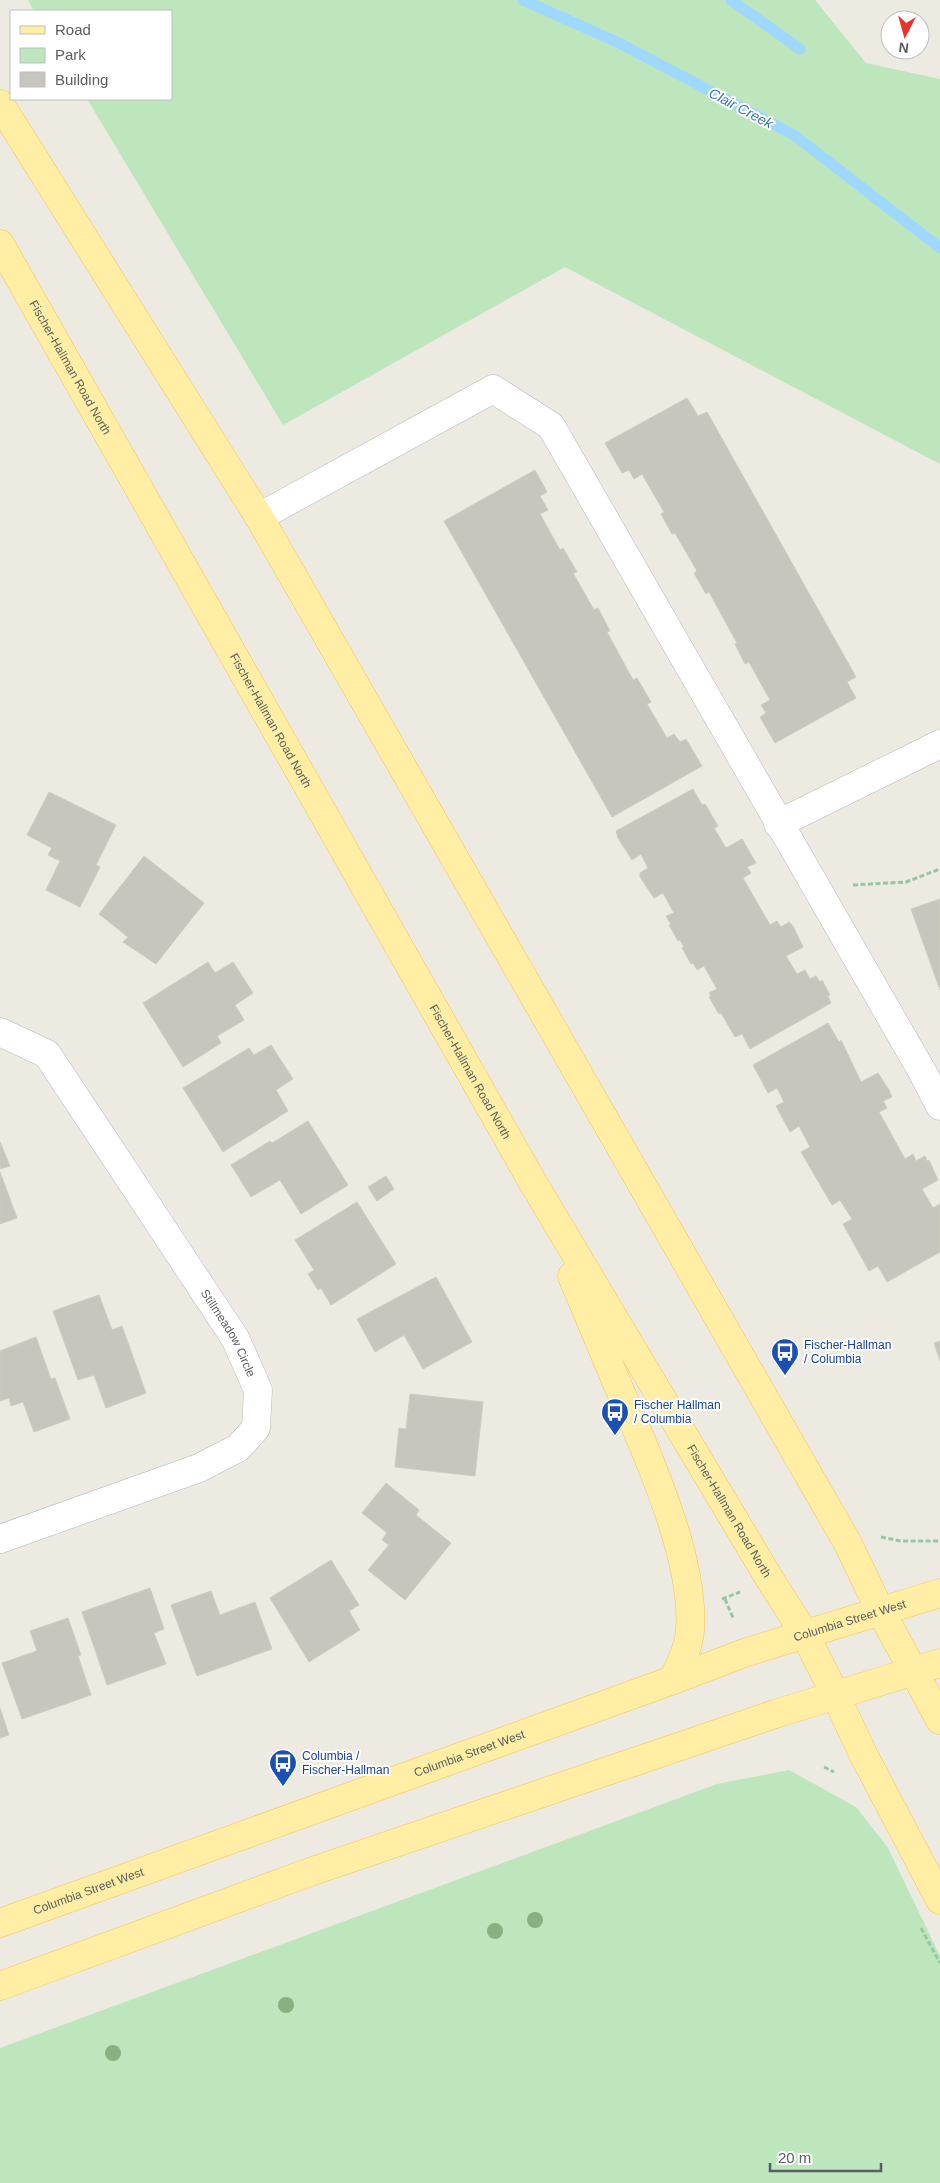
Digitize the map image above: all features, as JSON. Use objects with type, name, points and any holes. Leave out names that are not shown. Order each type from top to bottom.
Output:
[{"type":"main road","points":[[0,104],[259,517],[847,1542],[880,1610],[928,1668],[940,1720]]},
{"type":"main road","name":"Fischer-Hallman Road North","points":[[0,244],[532,1181],[769,1578],[804,1633],[863,1754],[940,1900]]},
{"type":"main road","points":[[532,1181],[645,1448],[668,1511],[683,1565],[690,1610],[689,1644],[674,1680]]},
{"type":"main road","name":"Columbia Street West","points":[[0,1924],[747,1652],[804,1633],[940,1593]]},
{"type":"main road","points":[[0,1986],[310,1872],[774,1714],[928,1668]]},
{"type":"street","points":[[259,517],[492,389],[551,426],[815,888],[931,1070],[940,1106]]},
{"type":"street","points":[[778,824],[940,744]]},
{"type":"street","name":"Stillmeadow Circle","points":[[0,1032],[47,1054],[235,1338],[258,1390],[256,1428],[238,1448],[199,1468],[0,1539]]},
{"type":"path","points":[[815,888],[906,882],[940,869]]},
{"type":"path","points":[[875,1536],[902,1540],[940,1541]]},
{"type":"path","points":[[718,1601],[747,1589]]},
{"type":"path","points":[[725,1598],[733,1618]]},
{"type":"green space","points":[[28,0],[815,0],[866,63],[940,79],[940,464],[565,267],[283,425],[88,100],[172,100],[172,10],[33,10]]},
{"type":"green space","points":[[789,1770],[856,1807],[888,1848],[940,1956],[940,2183],[0,2183],[0,2048],[717,1784]]},
{"type":"building","points":[[687,398],[698,416],[707,412],[856,677],[847,682],[856,698],[775,743],[760,717],[766,713],[761,705],[770,700],[749,662],[745,664],[735,644],[737,643],[709,592],[706,594],[694,573],[697,571],[675,533],[672,534],[661,514],[664,512],[642,474],[634,479],[629,470],[622,473],[605,443]]},
{"type":"building","points":[[535,470],[547,492],[540,496],[548,510],[540,514],[560,550],[563,548],[577,572],[573,573],[594,610],[598,608],[610,631],[607,632],[633,680],[637,678],[651,702],[647,704],[667,738],[674,734],[680,742],[686,739],[702,766],[612,817],[444,521]]},
{"type":"building","points":[[693,789],[702,805],[705,804],[718,826],[714,828],[726,848],[742,839],[756,863],[747,867],[751,873],[743,878],[770,925],[777,921],[781,927],[789,922],[793,926],[803,947],[786,956],[797,974],[805,970],[810,979],[816,976],[820,982],[822,980],[830,995],[828,996],[831,1003],[750,1049],[742,1034],[735,1037],[709,997],[711,996],[709,993],[717,989],[704,966],[697,970],[693,963],[691,964],[682,948],[684,947],[680,940],[678,941],[669,925],[671,924],[666,916],[674,913],[663,893],[654,898],[640,877],[640,873],[648,868],[641,854],[632,860],[618,838],[616,831]]},
{"type":"building","points":[[49,792],[116,825],[96,865],[100,867],[80,907],[46,890],[60,861],[48,855],[52,848],[27,835]]},
{"type":"building","points":[[144,856],[204,903],[156,964],[123,942],[128,937],[99,914]]},
{"type":"building","points":[[940,899],[940,990],[911,909]]},
{"type":"building","points":[[208,962],[215,973],[233,962],[253,993],[235,1005],[244,1020],[217,1036],[221,1043],[183,1067],[143,1003]]},
{"type":"building","points":[[828,1023],[839,1042],[841,1040],[861,1082],[878,1073],[889,1090],[892,1097],[883,1101],[887,1108],[879,1112],[905,1159],[913,1154],[916,1161],[925,1156],[927,1161],[929,1160],[938,1180],[922,1189],[933,1208],[940,1204],[940,1252],[887,1282],[878,1266],[869,1271],[843,1224],[852,1219],[840,1200],[832,1205],[801,1152],[810,1147],[799,1126],[790,1132],[776,1106],[784,1102],[777,1088],[768,1093],[753,1065]]},
{"type":"building","points":[[271,1045],[293,1079],[276,1090],[288,1111],[223,1152],[183,1088],[249,1048],[254,1055]]},
{"type":"building","points":[[308,1121],[348,1185],[301,1214],[280,1180],[251,1197],[231,1165]]},
{"type":"building","points":[[0,1142],[10,1166],[0,1169]]},
{"type":"building","points":[[0,1172],[17,1218],[0,1224]]},
{"type":"building","points":[[386,1176],[394,1189],[377,1201],[368,1187]]},
{"type":"building","points":[[357,1202],[396,1264],[331,1305],[321,1288],[318,1290],[308,1274],[314,1270],[295,1240]]},
{"type":"building","points":[[436,1277],[472,1342],[423,1369],[404,1335],[375,1352],[357,1319]]},
{"type":"building","points":[[99,1295],[112,1330],[122,1326],[146,1393],[106,1408],[94,1375],[78,1380],[53,1311]]},
{"type":"building","points":[[36,1337],[51,1379],[55,1378],[70,1419],[34,1432],[23,1402],[11,1406],[9,1398],[0,1401],[0,1351]]},
{"type":"building","points":[[940,1341],[940,1361],[934,1343]]},
{"type":"building","points":[[410,1394],[483,1402],[475,1476],[395,1467],[399,1428],[406,1429]]},
{"type":"building","points":[[386,1483],[419,1510],[416,1515],[451,1543],[405,1600],[368,1570],[389,1545],[382,1540],[387,1533],[362,1513]]},
{"type":"building","points":[[331,1560],[359,1605],[349,1611],[360,1630],[309,1662],[270,1598]]},
{"type":"building","points":[[150,1588],[164,1629],[154,1633],[166,1664],[107,1685],[82,1612]]},
{"type":"building","points":[[211,1591],[220,1615],[255,1602],[272,1649],[197,1676],[171,1605]]},
{"type":"building","points":[[68,1618],[81,1655],[78,1656],[91,1695],[22,1719],[2,1663],[37,1651],[30,1631]]},
{"type":"building","points":[[0,1708],[9,1735],[0,1738]]},
{"type":"waterway","name":"Clair Creek","points":[[523,0],[619,43],[794,135],[940,248]]},
{"type":"waterway","points":[[731,0],[800,49]]},
{"type":"place","name":"Fischer-Hallman / Columbia","points":[[785,1376]]},
{"type":"place","name":"Fischer Hallman / Columbia","points":[[615,1436]]},
{"type":"place","name":"Columbia / Fischer-Hallman","points":[[283,1787]]}]
